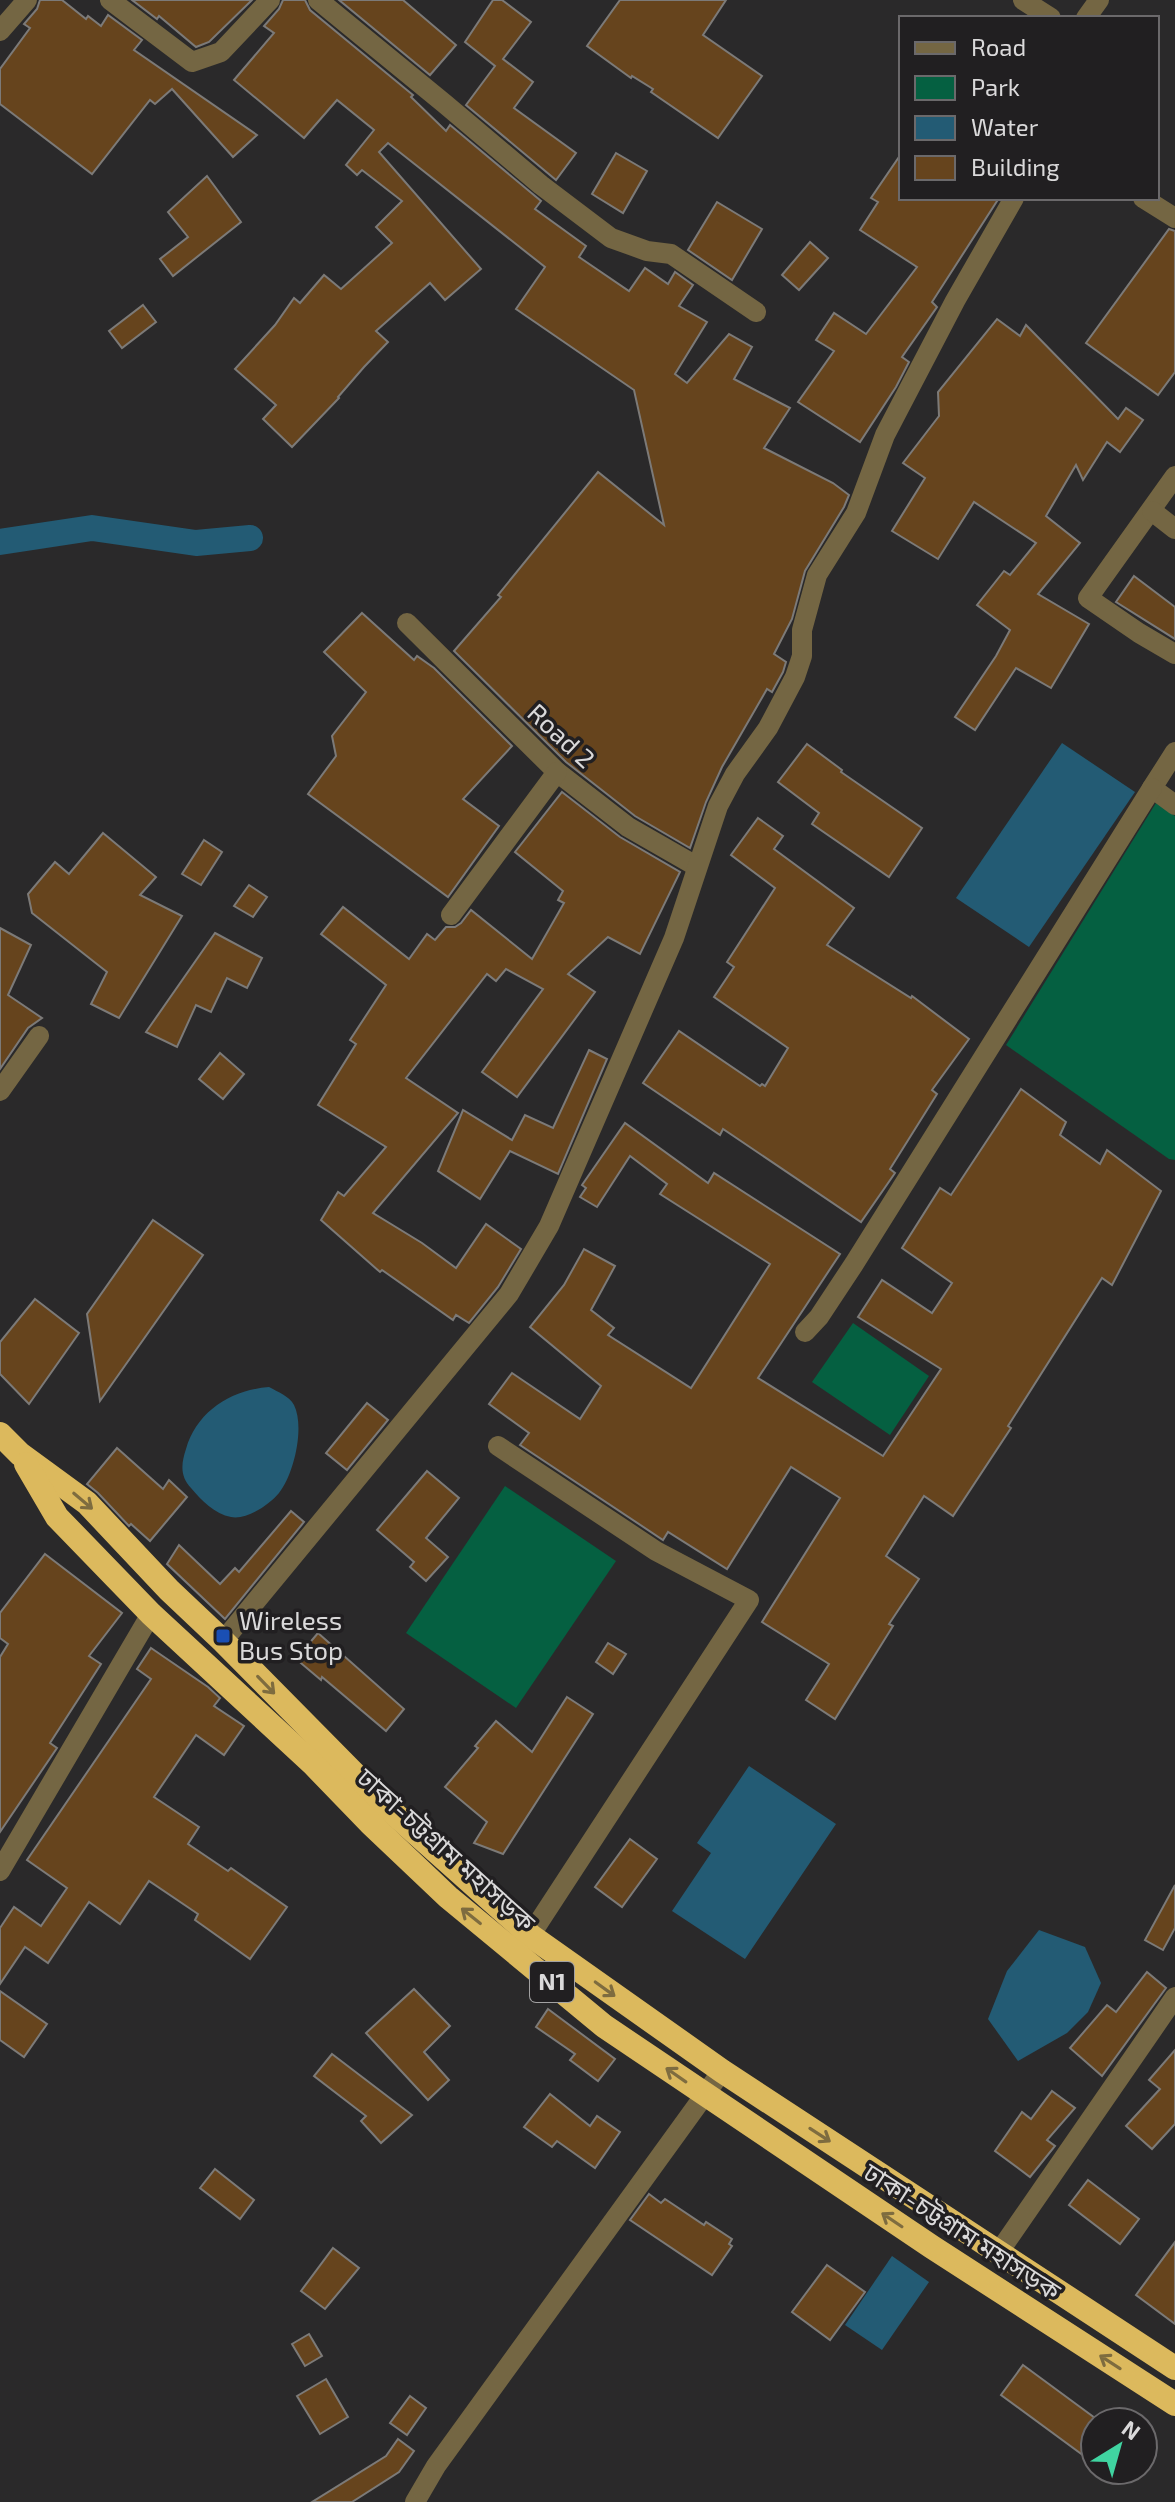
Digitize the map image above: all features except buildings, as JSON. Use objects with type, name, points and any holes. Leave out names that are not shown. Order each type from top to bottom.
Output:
[{"type":"highway","name":"ঢাকা-চট্টগ্রাম মহাসড়ক","points":[[0,1434],[20,1454],[87,1503],[169,1590],[604,2026],[1175,2404]]},
{"type":"highway","name":"ঢাকা-চট্টগ্রাম মহাসড়ক","points":[[20,1454],[57,1517],[151,1614],[313,1764],[448,1897],[722,2071],[1175,2368]]},
{"type":"street","points":[[0,31],[27,0]]},
{"type":"street","points":[[110,0],[192,62],[221,52],[270,0]]},
{"type":"street","points":[[318,0],[541,185],[611,238],[647,251],[671,254],[756,312]]},
{"type":"street","points":[[1023,0],[1048,16]]},
{"type":"street","points":[[223,1641],[509,1294],[549,1226],[674,938],[718,806],[735,774],[768,728],[795,677],[802,656],[805,616],[817,575],[856,513],[892,421],[1013,200]]},
{"type":"street","points":[[1146,200],[1175,218]]},
{"type":"street","points":[[1175,476],[1088,598],[1175,654]]},
{"type":"street","points":[[1152,511],[1175,529]]},
{"type":"street","name":"Road 2","points":[[407,623],[557,772],[628,827],[696,866]]},
{"type":"street","points":[[805,1332],[819,1317],[854,1264],[1175,752]]},
{"type":"street","points":[[451,915],[557,772]]},
{"type":"street","points":[[1152,788],[1175,805]]},
{"type":"street","points":[[0,1091],[39,1036]]},
{"type":"street","points":[[498,1446],[656,1551],[749,1600],[526,1946]]},
{"type":"street","points":[[0,1871],[151,1614]]},
{"type":"street","points":[[999,2252],[1175,1997]]},
{"type":"street","points":[[415,2502],[436,2466],[722,2071]]},
{"type":"green space","points":[[1156,803],[1175,816],[1175,1160],[1169,1159],[1006,1045]]},
{"type":"green space","points":[[853,1323],[929,1376],[890,1435],[812,1382]]},
{"type":"green space","points":[[505,1486],[616,1561],[516,1708],[406,1633]]},
{"type":"water","points":[[1062,743],[1135,792],[1029,947],[956,898]]},
{"type":"water","points":[[269,1387],[289,1399],[297,1414],[298,1438],[289,1474],[279,1493],[257,1511],[237,1517],[219,1513],[199,1497],[185,1479],[183,1460],[191,1436],[207,1413],[217,1405],[242,1393]]},
{"type":"water","points":[[749,1766],[836,1824],[745,1959],[672,1911],[711,1853],[697,1843]]},
{"type":"water","points":[[1039,1930],[1085,1947],[1101,1983],[1088,2012],[1067,2033],[1018,2061],[988,2019],[1007,1971]]},
{"type":"water","points":[[892,2256],[929,2282],[882,2350],[845,2325]]},
{"type":"waterway","points":[[0,542],[92,528],[196,543],[250,538]]},
{"type":"place","name":"Wireless Bus Stop","points":[[223,1636]]}]
